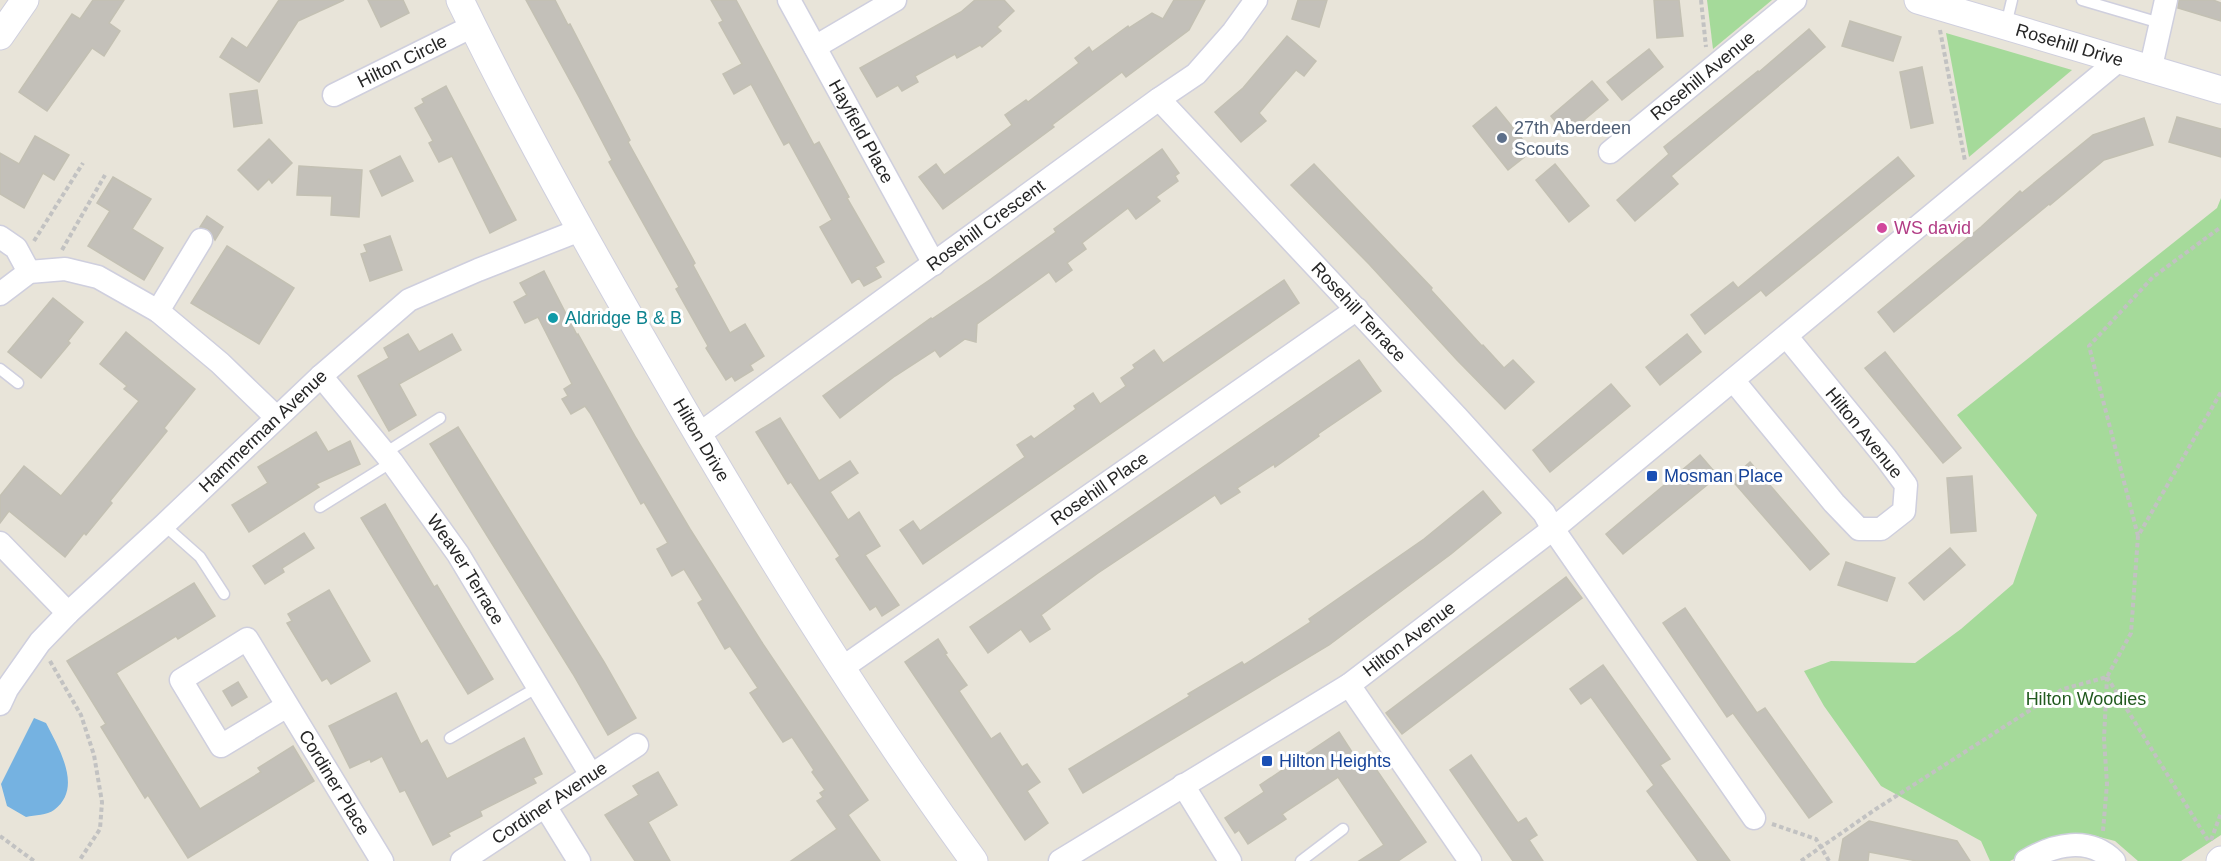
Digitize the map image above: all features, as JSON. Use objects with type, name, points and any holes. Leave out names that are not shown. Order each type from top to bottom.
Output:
[{"type":"street","points":[[0,36],[25,0]]},
{"type":"street","name":"Hilton Drive","points":[[460,0],[580,230],[698,435],[842,668],[974,861]]},
{"type":"street","name":"Hayfield Place","points":[[789,0],[933,264]]},
{"type":"street","points":[[815,47],[895,0]]},
{"type":"street","name":"Rosehill Crescent","points":[[698,435],[1196,74],[1233,32],[1256,0]]},
{"type":"street","name":"Rosehill Avenue","points":[[1610,152],[1795,0]]},
{"type":"street","points":[[2150,70],[2166,0]]},
{"type":"street","name":"Rosehill Drive","points":[[1926,3],[2009,13],[2119,60],[2221,90]]},
{"type":"street","name":"Hilton Circle","points":[[334,95],[473,26]]},
{"type":"street","name":"Hilton Avenue","points":[[1060,861],[1349,685],[1553,530],[2119,60]]},
{"type":"street","name":"Rosehill Terrace","points":[[1159,99],[1537,504],[1553,530]]},
{"type":"street","name":"Hammerman Avenue","points":[[0,704],[7,688],[40,642],[68,613],[276,417],[409,300],[580,230]]},
{"type":"street","points":[[0,237],[16,248],[25,266]]},
{"type":"street","points":[[158,311],[201,240]]},
{"type":"street","points":[[25,266],[51,270],[65,269],[98,277],[158,311],[220,363],[276,417]]},
{"type":"street","points":[[0,294],[25,266]]},
{"type":"street","name":"Rosehill Place","points":[[842,668],[1357,309]]},
{"type":"street","name":"Hilton Avenue","points":[[1733,380],[1834,503],[1859,529],[1881,529],[1904,511],[1906,485],[1787,337]]},
{"type":"street","name":"Weaver Terrace","points":[[321,376],[388,457],[458,554],[591,775]]},
{"type":"street","points":[[1553,530],[1754,818]]},
{"type":"street","points":[[0,543],[68,613]]},
{"type":"street","name":"Cordiner Place","points":[[287,706],[221,746],[180,680],[247,639],[382,861]]},
{"type":"street","points":[[1349,685],[1470,861]]},
{"type":"street","name":"Cordiner Avenue","points":[[462,861],[637,745]]},
{"type":"street","points":[[1183,786],[1230,861]]},
{"type":"street","points":[[545,806],[579,861]]},
{"type":"street","points":[[2026,861],[2060,846],[2090,845],[2108,857]]},
{"type":"lane","points":[[2082,0],[2160,23]]},
{"type":"lane","points":[[0,369],[18,383]]},
{"type":"lane","points":[[320,507],[440,418]]},
{"type":"lane","points":[[164,525],[200,557],[224,594]]},
{"type":"lane","points":[[450,738],[538,687]]},
{"type":"lane","points":[[1300,861],[1343,829]]},
{"type":"path","points":[[1701,0],[1709,72]]},
{"type":"path","points":[[1926,3],[1970,185]]},
{"type":"path","points":[[25,266],[83,163]]},
{"type":"path","points":[[51,270],[105,175]]},
{"type":"path","points":[[2108,857],[2104,739],[2107,677],[2131,633],[2138,536],[2088,346],[2153,277],[2221,227]]},
{"type":"path","points":[[2138,536],[2221,392]]},
{"type":"path","points":[[40,642],[81,715],[94,755],[102,802],[100,829],[79,861]]},
{"type":"path","points":[[1801,861],[1876,809],[2063,690],[2107,677]]},
{"type":"path","points":[[2107,677],[2217,854]]},
{"type":"path","points":[[2217,854],[2221,813]]},
{"type":"path","points":[[1754,818],[1815,839],[1829,861]]},
{"type":"path","points":[[0,836],[34,861]]},
{"type":"green space","points":[[1707,0],[1772,0],[1713,49]]},
{"type":"green space","points":[[1946,33],[2072,70],[1969,157]]},
{"type":"green space","name":"Hilton Woodies","points":[[2221,198],[2221,835],[2181,861],[2138,861],[2115,841],[2088,834],[2052,839],[2010,861],[1990,861],[1981,841],[1881,786],[1824,706],[1804,671],[1831,661],[1915,663],[1961,629],[2013,584],[2037,515],[1957,415],[2217,208]]},
{"type":"water","points":[[34,718],[46,723],[62,755],[68,779],[63,801],[54,810],[26,817],[7,806],[1,784]]},
{"type":"building","points":[[93,0],[124,0],[109,23],[120,31],[104,56],[92,48],[47,111],[19,92],[72,14],[80,19]]},
{"type":"building","points":[[279,0],[344,0],[298,21],[259,82],[220,57],[232,38],[247,48]]},
{"type":"building","points":[[368,0],[403,0],[409,13],[381,27]]},
{"type":"building","points":[[526,0],[555,0],[568,25],[570,24],[630,140],[628,142],[695,263],[693,265],[730,333],[745,324],[764,356],[750,365],[753,370],[735,381],[732,376],[726,380],[706,348],[708,346],[676,289],[679,287],[609,162],[612,160]]},
{"type":"building","points":[[711,0],[736,0],[814,145],[819,142],[849,197],[847,198],[884,262],[875,267],[881,277],[864,286],[859,278],[852,283],[820,227],[832,220],[789,142],[784,145],[751,84],[734,94],[723,74],[742,64],[719,23],[723,21]]},
{"type":"building","points":[[975,0],[1004,0],[1014,11],[997,27],[1001,31],[982,47],[980,45],[957,58],[955,54],[915,76],[918,82],[902,91],[898,85],[877,97],[860,68],[961,12]]},
{"type":"building","points":[[1174,0],[1205,0],[1189,30],[1126,77],[1122,72],[1052,125],[1054,127],[943,209],[919,177],[936,164],[944,175],[1012,125],[1005,115],[1026,100],[1028,102],[1079,63],[1075,58],[1089,47],[1092,52],[1128,26],[1129,28],[1152,13],[1163,19]]},
{"type":"building","points":[[1298,0],[1327,0],[1319,27],[1292,19]]},
{"type":"building","points":[[1654,0],[1679,0],[1683,36],[1657,38]]},
{"type":"building","points":[[2179,0],[2213,0],[2221,3],[2221,21],[2178,8]]},
{"type":"building","points":[[1850,21],[1901,37],[1893,61],[1842,46]]},
{"type":"building","points":[[1809,29],[1825,47],[1671,176],[1678,184],[1635,221],[1617,200],[1669,154],[1664,147]]},
{"type":"building","points":[[1287,36],[1316,61],[1304,76],[1296,70],[1259,113],[1266,121],[1241,142],[1215,112],[1243,88]]},
{"type":"building","points":[[1649,49],[1663,67],[1622,100],[1607,82]]},
{"type":"building","points":[[1922,67],[1933,123],[1911,128],[1900,72]]},
{"type":"building","points":[[1592,81],[1608,100],[1566,135],[1551,116]]},
{"type":"building","points":[[446,86],[516,220],[490,233],[452,156],[439,162],[429,143],[433,141],[415,108],[424,103],[422,99]]},
{"type":"building","points":[[257,90],[262,123],[234,127],[230,94]]},
{"type":"building","name":"27th Aberdeen Scouts","points":[[1496,107],[1532,151],[1508,170],[1473,126]]},
{"type":"building","points":[[2177,117],[2221,129],[2221,157],[2169,142]]},
{"type":"building","points":[[2144,118],[2153,145],[2104,160],[1894,332],[1878,312],[1981,227],[2020,191],[2022,193],[2093,135]]},
{"type":"building","points":[[35,136],[69,155],[54,180],[43,173],[24,208],[0,194],[0,153],[19,164]]},
{"type":"building","points":[[269,139],[292,163],[272,183],[269,179],[258,190],[238,170]]},
{"type":"building","points":[[1162,149],[1179,173],[1175,176],[1178,181],[1156,197],[1160,201],[1136,219],[1128,208],[1082,243],[1086,249],[1067,263],[1072,270],[1056,282],[1049,272],[977,324],[976,342],[965,339],[940,357],[935,350],[895,376],[840,418],[823,396],[1056,232],[1054,229]]},
{"type":"building","points":[[400,156],[413,181],[382,196],[370,171]]},
{"type":"building","points":[[1898,157],[1914,176],[1766,296],[1761,290],[1705,334],[1691,315],[1733,282],[1738,288]]},
{"type":"building","points":[[1314,164],[1432,288],[1431,290],[1504,368],[1513,360],[1534,382],[1505,409],[1369,264],[1291,185]]},
{"type":"building","points":[[1555,164],[1589,206],[1569,222],[1536,180]]},
{"type":"building","points":[[299,166],[362,170],[359,217],[331,215],[332,196],[297,195]]},
{"type":"building","points":[[113,177],[151,199],[132,229],[163,248],[144,280],[88,246],[110,211],[97,203]]},
{"type":"building","points":[[207,216],[223,227],[215,240],[208,229],[200,227]]},
{"type":"building","points":[[390,236],[402,270],[370,281],[361,254],[367,252],[364,245]]},
{"type":"building","points":[[227,246],[294,288],[259,344],[191,303]]},
{"type":"building","points":[[544,271],[577,335],[690,529],[761,641],[868,800],[848,815],[880,861],[791,861],[837,829],[817,801],[823,797],[820,793],[825,790],[792,737],[783,742],[750,693],[758,688],[730,646],[725,649],[698,603],[703,600],[684,569],[672,576],[657,549],[668,543],[644,502],[641,504],[590,413],[585,406],[571,414],[562,399],[568,396],[564,389],[572,384],[538,317],[525,323],[514,302],[527,295],[520,283]]},
{"type":"building","points":[[1284,280],[1299,303],[923,564],[900,530],[913,521],[920,531],[1025,457],[1017,445],[1031,436],[1034,439],[1076,409],[1074,406],[1093,393],[1100,404],[1126,386],[1121,378],[1135,368],[1133,365],[1154,350],[1163,363]]},
{"type":"building","points":[[53,298],[83,322],[68,341],[70,343],[41,378],[8,352]]},
{"type":"building","points":[[126,332],[195,389],[164,428],[167,431],[110,501],[112,503],[65,557],[9,511],[0,523],[0,496],[24,466],[61,496],[139,401],[124,389],[127,386],[100,364]]},
{"type":"building","points":[[408,334],[419,352],[452,334],[461,350],[399,384],[416,415],[389,431],[358,376],[389,358],[384,348]]},
{"type":"building","points":[[1687,334],[1701,352],[1660,385],[1646,367]]},
{"type":"building","points":[[1885,352],[1961,448],[1943,463],[1865,368]]},
{"type":"building","points":[[1359,360],[1381,391],[1275,467],[1274,464],[1237,488],[1240,492],[1221,504],[1215,495],[1098,573],[1041,615],[1050,629],[1030,642],[1021,629],[988,653],[970,627]]},
{"type":"building","points":[[1611,384],[1630,406],[1550,472],[1533,450]]},
{"type":"building","points":[[780,418],[819,481],[850,461],[858,473],[830,492],[848,520],[859,512],[880,546],[865,555],[899,605],[882,616],[876,606],[870,610],[836,559],[840,556],[791,482],[788,484],[756,432]]},
{"type":"building","points":[[458,427],[604,662],[636,718],[608,735],[573,674],[430,444]]},
{"type":"building","points":[[316,432],[328,452],[350,441],[360,464],[316,484],[319,487],[249,532],[232,505],[268,483],[258,467]]},
{"type":"building","points":[[1700,455],[1718,476],[1623,554],[1606,534]]},
{"type":"building","points":[[1750,462],[1829,554],[1810,570],[1731,479]]},
{"type":"building","points":[[1972,476],[1976,531],[1951,533],[1947,478]]},
{"type":"building","points":[[1483,491],[1501,513],[1451,554],[1329,645],[1083,793],[1069,769],[1190,696],[1188,694],[1242,662],[1244,665],[1311,622],[1309,619],[1424,539]]},
{"type":"building","points":[[385,504],[434,587],[437,585],[493,679],[468,694],[361,518]]},
{"type":"building","points":[[304,533],[314,548],[282,568],[284,572],[265,584],[253,566]]},
{"type":"building","points":[[1950,548],[1965,565],[1924,600],[1909,583]]},
{"type":"building","points":[[1846,562],[1895,578],[1887,601],[1838,585]]},
{"type":"building","points":[[1566,577],[1582,598],[1402,734],[1386,713]]},
{"type":"building","points":[[194,583],[215,616],[178,639],[176,636],[116,673],[200,809],[261,772],[258,768],[293,746],[314,781],[188,858],[148,795],[145,798],[101,727],[106,724],[67,661]]},
{"type":"building","points":[[329,590],[370,661],[331,684],[327,678],[322,681],[287,623],[292,621],[288,614]]},
{"type":"building","points":[[1685,608],[1757,713],[1765,708],[1832,802],[1809,818],[1733,713],[1727,717],[1663,623]]},
{"type":"building","points":[[938,639],[947,653],[945,654],[967,685],[959,691],[991,739],[1000,733],[1022,767],[1027,764],[1040,782],[1027,791],[1048,823],[1025,840],[905,662]]},
{"type":"building","points":[[1603,665],[1670,759],[1660,765],[1730,861],[1698,861],[1647,791],[1654,785],[1591,697],[1581,704],[1570,689]]},
{"type":"building","points":[[238,682],[247,697],[232,706],[223,691]]},
{"type":"building","points":[[396,693],[421,744],[427,740],[447,779],[524,738],[542,774],[533,778],[536,783],[480,811],[482,816],[448,833],[450,836],[433,845],[405,790],[400,792],[382,756],[350,768],[329,726]]},
{"type":"building","points":[[1339,732],[1365,772],[1374,766],[1426,842],[1398,861],[1359,861],[1384,845],[1338,777],[1282,814],[1286,819],[1248,844],[1239,830],[1235,833],[1225,818],[1264,792],[1260,785]]},
{"type":"building","points":[[1471,755],[1518,823],[1526,818],[1537,835],[1529,840],[1543,861],[1513,861],[1450,770]]},
{"type":"building","points":[[658,772],[677,805],[648,822],[670,861],[635,861],[605,815],[639,795],[633,786]]},
{"type":"building","points":[[1869,821],[1957,841],[1970,861],[1917,861],[1869,852],[1868,861],[1839,861],[1843,839]]},
{"type":"place","name":"27th Aberdeen Scouts","points":[[1502,138]]},
{"type":"place","name":"WS david","points":[[1882,228]]},
{"type":"place","name":"Aldridge B & B","points":[[553,318]]},
{"type":"place","name":"Mosman Place","points":[[1652,476]]},
{"type":"place","name":"Hilton Heights","points":[[1267,761]]}]
